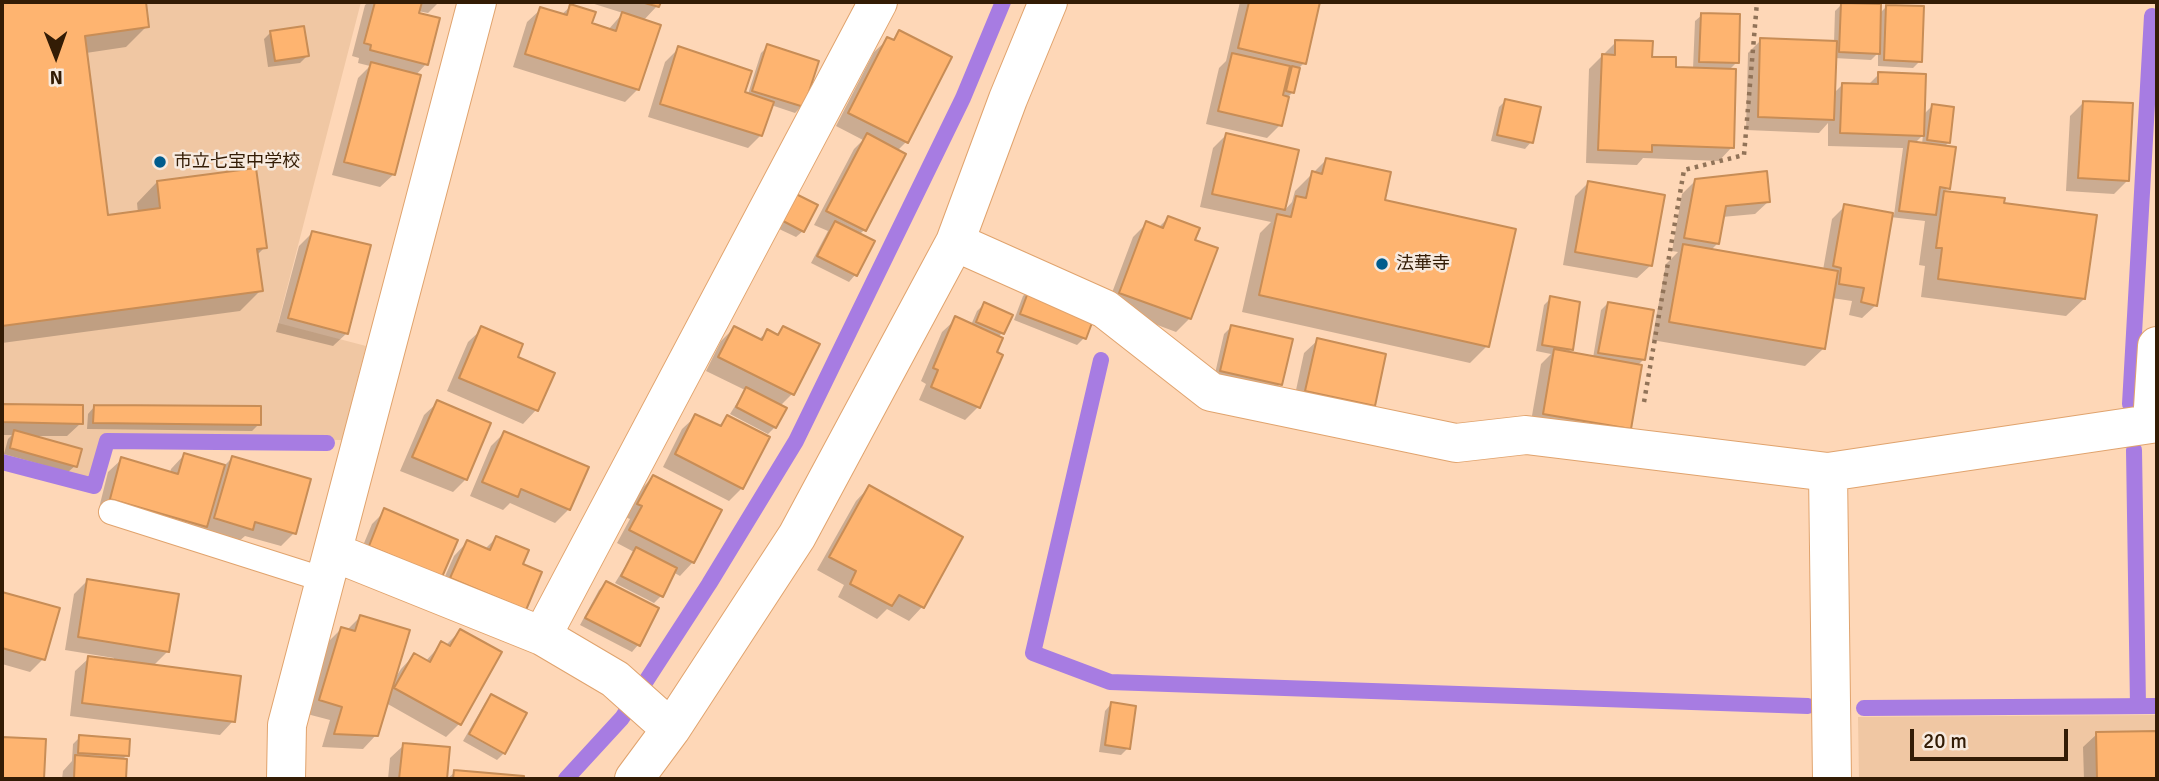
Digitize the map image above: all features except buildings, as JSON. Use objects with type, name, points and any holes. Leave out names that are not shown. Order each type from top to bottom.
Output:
[{"type":"street","points":[[286,779],[287,725],[477,2]]},
{"type":"street","points":[[542,636],[878,2]]},
{"type":"street","points":[[634,779],[664,722],[797,536],[956,242],[1008,99],[1048,2]]},
{"type":"street","points":[[956,242],[1105,309],[1211,392],[1456,443],[1526,435],[1828,472],[2155,423],[2157,346]]},
{"type":"street","points":[[1828,472],[1832,779]]},
{"type":"street","points":[[329,566],[542,636],[615,679],[664,722]]},
{"type":"lane","points":[[111,512],[329,566]]},
{"type":"path","points":[[1636,448],[1684,170],[1744,155],[1757,2]]},
{"type":"shaded area","name":"市立七宝中学校","points":[[2,2],[361,2],[278,323],[366,346],[342,440],[105,437],[93,483],[2,458]]},
{"type":"shaded area","points":[[2157,715],[2157,779],[1859,779],[1858,717]]},
{"type":"waterway","points":[[566,779],[622,718],[709,584],[796,441],[963,98],[1003,2]]},
{"type":"waterway","points":[[2130,404],[2152,16]]},
{"type":"waterway","points":[[1101,360],[1033,653],[1110,682],[1808,706]]},
{"type":"waterway","points":[[2,462],[94,486],[107,441],[327,443]]},
{"type":"waterway","points":[[2134,450],[2138,706]]},
{"type":"waterway","points":[[1864,708],[2157,706]]},
{"type":"place","name":"市立七宝中学校","points":[[160,162]]},
{"type":"place","name":"法華寺","points":[[1382,264]]}]
